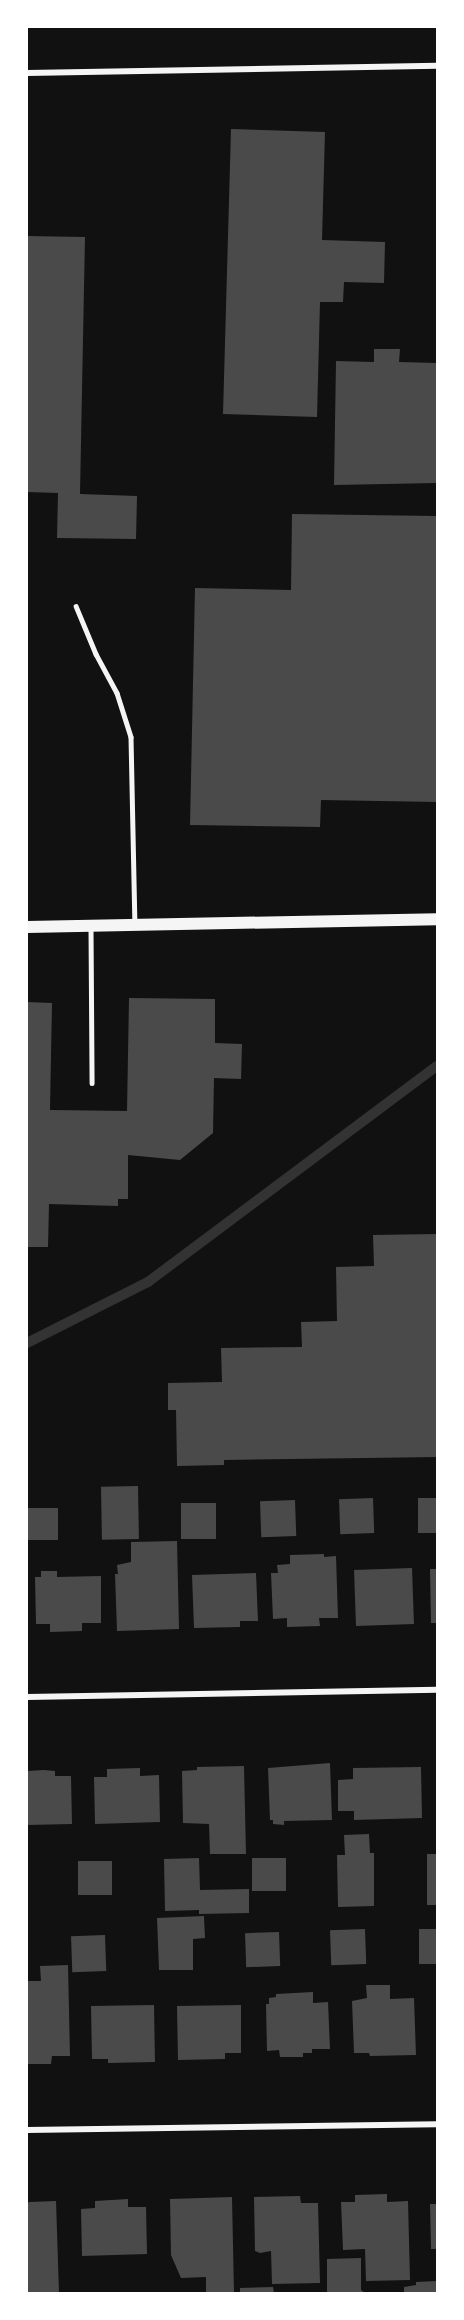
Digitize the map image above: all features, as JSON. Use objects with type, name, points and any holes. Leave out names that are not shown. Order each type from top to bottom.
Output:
[{"type":"main road","points":[[27,927],[437,919]]},
{"type":"street","points":[[27,73],[437,66]]},
{"type":"street","points":[[27,1698],[437,1690]]},
{"type":"street","points":[[27,2130],[437,2124]]},
{"type":"lane","points":[[76,606],[96,654],[117,693],[131,737],[135,925]]},
{"type":"lane","points":[[91,925],[92,1083]]},
{"type":"building","points":[[231,129],[325,132],[322,240],[385,242],[384,283],[344,282],[343,302],[320,302],[317,417],[223,414]]},
{"type":"building","points":[[27,236],[85,237],[80,494],[137,496],[136,539],[57,538],[58,493],[27,492]]},
{"type":"building","points":[[374,349],[400,349],[399,362],[437,363],[437,483],[334,485],[336,361],[374,362]]},
{"type":"building","points":[[292,514],[437,516],[437,802],[321,800],[320,827],[190,825],[195,588],[291,590]]},
{"type":"building","points":[[129,998],[215,999],[215,1043],[242,1044],[241,1079],[214,1078],[213,1133],[180,1160],[128,1155],[128,1199],[118,1199],[118,1206],[49,1204],[48,1247],[27,1247],[27,1002],[52,1003],[50,1110],[127,1111]]},
{"type":"building","points":[[437,1234],[437,1457],[224,1460],[224,1465],[177,1466],[176,1410],[168,1410],[168,1383],[222,1382],[221,1348],[302,1347],[301,1322],[337,1321],[336,1267],[374,1266],[373,1235]]},
{"type":"building","points":[[138,1486],[139,1539],[102,1540],[101,1487]]},
{"type":"building","points":[[373,1498],[374,1533],[340,1534],[339,1499]]},
{"type":"building","points":[[418,1498],[437,1498],[437,1533],[418,1533]]},
{"type":"building","points":[[295,1500],[296,1536],[261,1537],[260,1501]]},
{"type":"building","points":[[181,1503],[216,1503],[216,1539],[181,1539]]},
{"type":"building","points":[[27,1508],[58,1508],[58,1540],[27,1540]]},
{"type":"building","points":[[177,1541],[179,1629],[117,1631],[115,1574],[118,1574],[117,1565],[131,1562],[131,1542]]},
{"type":"building","points":[[324,1554],[324,1557],[336,1556],[338,1618],[319,1618],[320,1626],[287,1627],[287,1618],[273,1619],[271,1573],[278,1573],[277,1565],[290,1564],[290,1555]]},
{"type":"building","points":[[412,1568],[414,1624],[356,1626],[354,1570]]},
{"type":"building","points":[[430,1569],[437,1569],[437,1623],[431,1623]]},
{"type":"building","points":[[41,1571],[57,1571],[57,1577],[101,1576],[101,1623],[82,1623],[82,1631],[50,1632],[50,1624],[36,1624],[35,1577],[41,1577]]},
{"type":"building","points":[[256,1573],[258,1621],[240,1621],[240,1627],[194,1628],[192,1575]]},
{"type":"building","points":[[330,1763],[332,1820],[284,1821],[284,1825],[273,1824],[273,1820],[270,1820],[268,1768]]},
{"type":"building","points":[[244,1766],[246,1854],[210,1854],[209,1824],[183,1823],[182,1771],[197,1770],[197,1767]]},
{"type":"building","points":[[421,1767],[422,1818],[354,1820],[354,1811],[338,1811],[338,1780],[353,1779],[353,1768]]},
{"type":"building","points":[[140,1768],[140,1776],[159,1775],[160,1822],[95,1824],[94,1777],[107,1777],[107,1769]]},
{"type":"building","points":[[27,1771],[55,1771],[55,1776],[71,1776],[72,1824],[27,1825]]},
{"type":"building","points":[[369,1834],[370,1853],[374,1853],[374,1906],[338,1907],[337,1855],[345,1855],[344,1835]]},
{"type":"building","points":[[427,1854],[437,1854],[437,1905],[427,1905]]},
{"type":"building","points":[[199,1858],[200,1890],[249,1889],[249,1913],[199,1914],[199,1910],[165,1911],[164,1859]]},
{"type":"building","points":[[252,1858],[286,1858],[286,1891],[252,1891]]},
{"type":"building","points":[[78,1861],[112,1861],[112,1895],[78,1895]]},
{"type":"building","points":[[204,1916],[205,1938],[193,1939],[193,1970],[159,1970],[157,1918]]},
{"type":"building","points":[[365,1929],[366,1964],[331,1965],[330,1930]]},
{"type":"building","points":[[419,1929],[437,1929],[437,1964],[419,1964]]},
{"type":"building","points":[[279,1932],[280,1966],[246,1967],[245,1933]]},
{"type":"building","points":[[105,1935],[106,1971],[72,1972],[71,1936]]},
{"type":"building","points":[[68,1965],[70,2056],[52,2056],[51,2064],[27,2064],[27,1981],[41,1981],[40,1966]]},
{"type":"building","points":[[366,1985],[390,1985],[390,1999],[414,1998],[416,2055],[370,2056],[369,2053],[354,2053],[352,2001],[367,1998]]},
{"type":"building","points":[[313,1992],[313,2003],[328,2002],[330,2049],[312,2049],[312,2053],[303,2053],[303,2057],[280,2057],[279,2050],[267,2051],[266,2004],[269,2004],[269,1998],[276,1997],[276,1994]]},
{"type":"building","points":[[154,2005],[155,2062],[108,2063],[108,2059],[92,2059],[91,2006]]},
{"type":"building","points":[[241,2005],[241,2053],[225,2053],[225,2059],[178,2060],[177,2006]]},
{"type":"building","points":[[387,2194],[387,2202],[408,2201],[410,2280],[366,2281],[365,2249],[343,2250],[341,2202],[355,2202],[355,2195]]},
{"type":"building","points":[[300,2196],[301,2203],[318,2203],[320,2283],[272,2284],[271,2251],[260,2253],[255,2251],[254,2197]]},
{"type":"building","points":[[232,2197],[234,2293],[206,2293],[206,2277],[181,2278],[171,2255],[170,2199]]},
{"type":"building","points":[[128,2199],[128,2207],[146,2207],[147,2254],[82,2256],[81,2209],[95,2208],[95,2201]]},
{"type":"building","points":[[56,2201],[59,2293],[27,2292],[27,2204]]},
{"type":"building","points":[[430,2204],[437,2204],[437,2249],[431,2249]]},
{"type":"building","points":[[361,2258],[361,2290],[365,2293],[327,2293],[327,2259]]},
{"type":"building","points":[[437,2281],[437,2293],[404,2293],[404,2287],[416,2285],[416,2282]]},
{"type":"building","points":[[273,2287],[274,2293],[240,2293],[240,2288]]},
{"type":"waterway","points":[[27,1343],[148,1282],[437,1066]]}]
